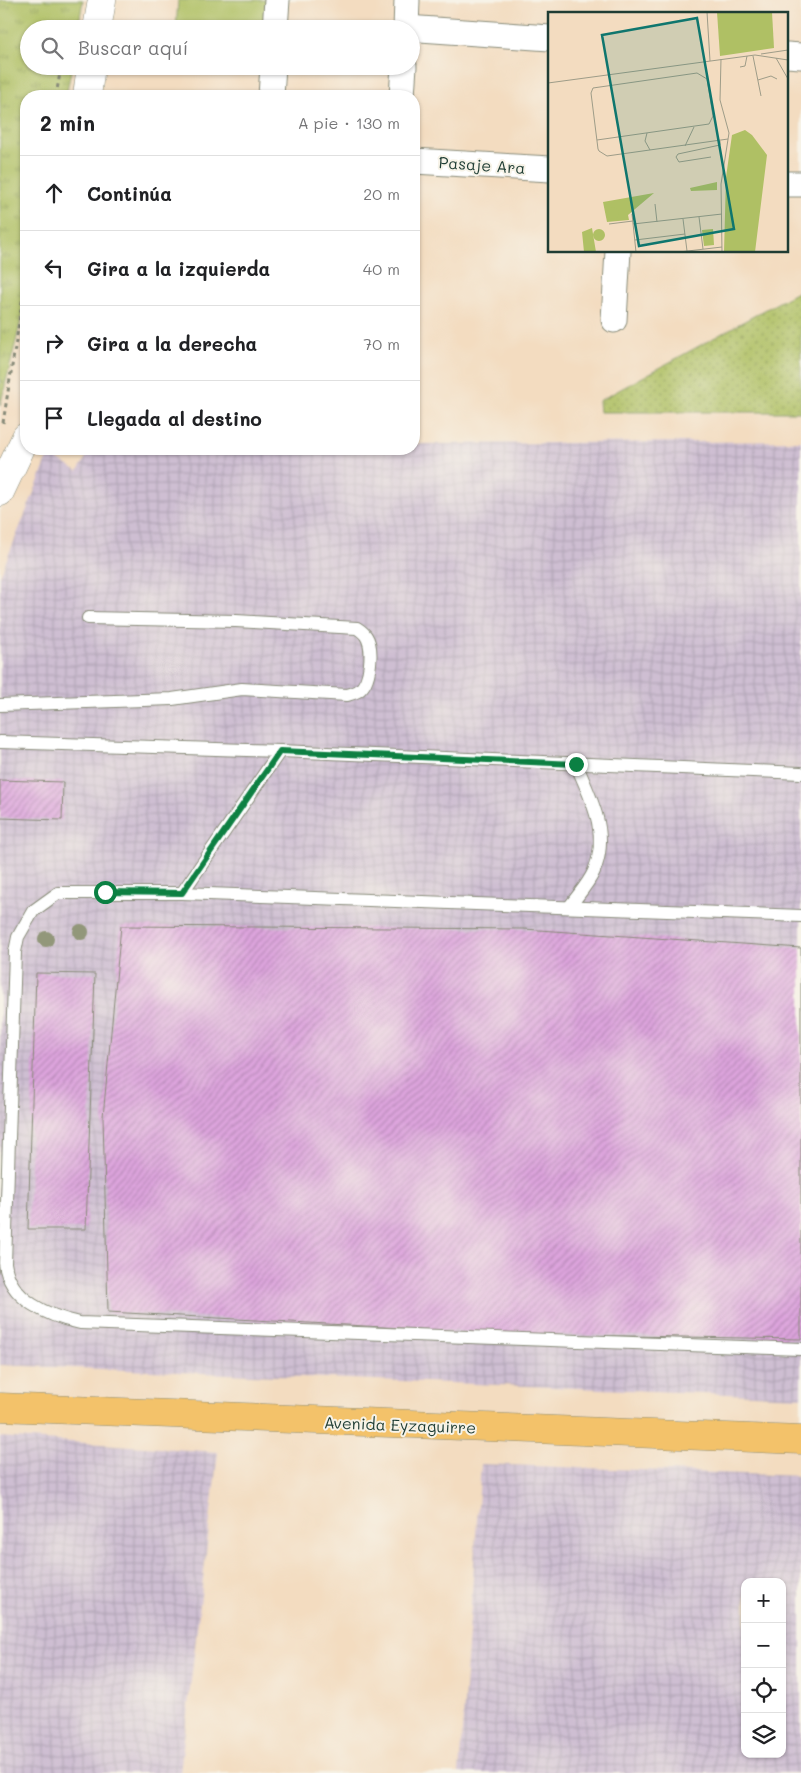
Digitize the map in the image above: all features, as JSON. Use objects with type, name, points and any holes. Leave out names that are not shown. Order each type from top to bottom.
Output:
[{"type":"main road","name":"Avenida Eyzaguirre","points":[[0,1407],[801,1440]]},
{"type":"street","points":[[99,20],[102,0]]},
{"type":"street","points":[[277,20],[278,0]]},
{"type":"street","points":[[406,20],[407,0]]},
{"type":"street","points":[[420,30],[548,38]]},
{"type":"street","points":[[788,55],[801,56]]},
{"type":"street","points":[[88,90],[90,75]]},
{"type":"street","points":[[271,90],[272,75]]},
{"type":"street","points":[[402,90],[403,75]]},
{"type":"street","name":"Pasaje Ara","points":[[420,160],[548,169]]},
{"type":"street","points":[[788,184],[801,184]]},
{"type":"street","points":[[614,320],[618,252]]},
{"type":"street","points":[[0,492],[14,434]]},
{"type":"lane","points":[[0,705],[172,698],[242,689],[346,695],[358,691],[362,687],[370,669],[367,636],[357,628],[344,626],[88,618]]},
{"type":"lane","points":[[0,742],[280,751],[801,773]]},
{"type":"lane","points":[[182,893],[280,751]]},
{"type":"lane","points":[[570,906],[594,872],[601,850],[600,825],[576,764]]},
{"type":"lane","points":[[801,916],[182,893],[58,893],[33,911],[18,937],[15,952],[6,1263],[7,1277],[24,1298],[51,1315],[80,1323],[801,1349]]},
{"type":"path","points":[[57,90],[60,75]]},
{"type":"path","points":[[14,434],[20,356]]},
{"type":"shaded area","points":[[801,441],[801,1397],[0,1365],[0,576],[49,455],[78,471],[87,455],[420,455],[420,444]]},
{"type":"shaded area","points":[[0,1437],[218,1452],[180,1773],[0,1773]]},
{"type":"shaded area","points":[[481,1464],[801,1476],[801,1773],[459,1773]]},
{"type":"green space","points":[[0,0],[83,0],[80,20],[20,20],[20,75],[70,75],[67,90],[20,90],[20,325],[0,406]]},
{"type":"green space","points":[[178,0],[266,0],[265,20],[177,20]]},
{"type":"green space","points":[[801,290],[801,412],[600,412],[599,401]]},
{"type":"building","points":[[0,780],[63,782],[62,820],[0,818]]},
{"type":"building","points":[[121,926],[524,929],[801,948],[801,1339],[511,1334],[108,1312],[103,1117]]},
{"type":"building","points":[[36,973],[95,974],[86,1229],[28,1229]]},
{"type":"route","points":[[105,892],[182,893],[280,751],[576,764]]}]
